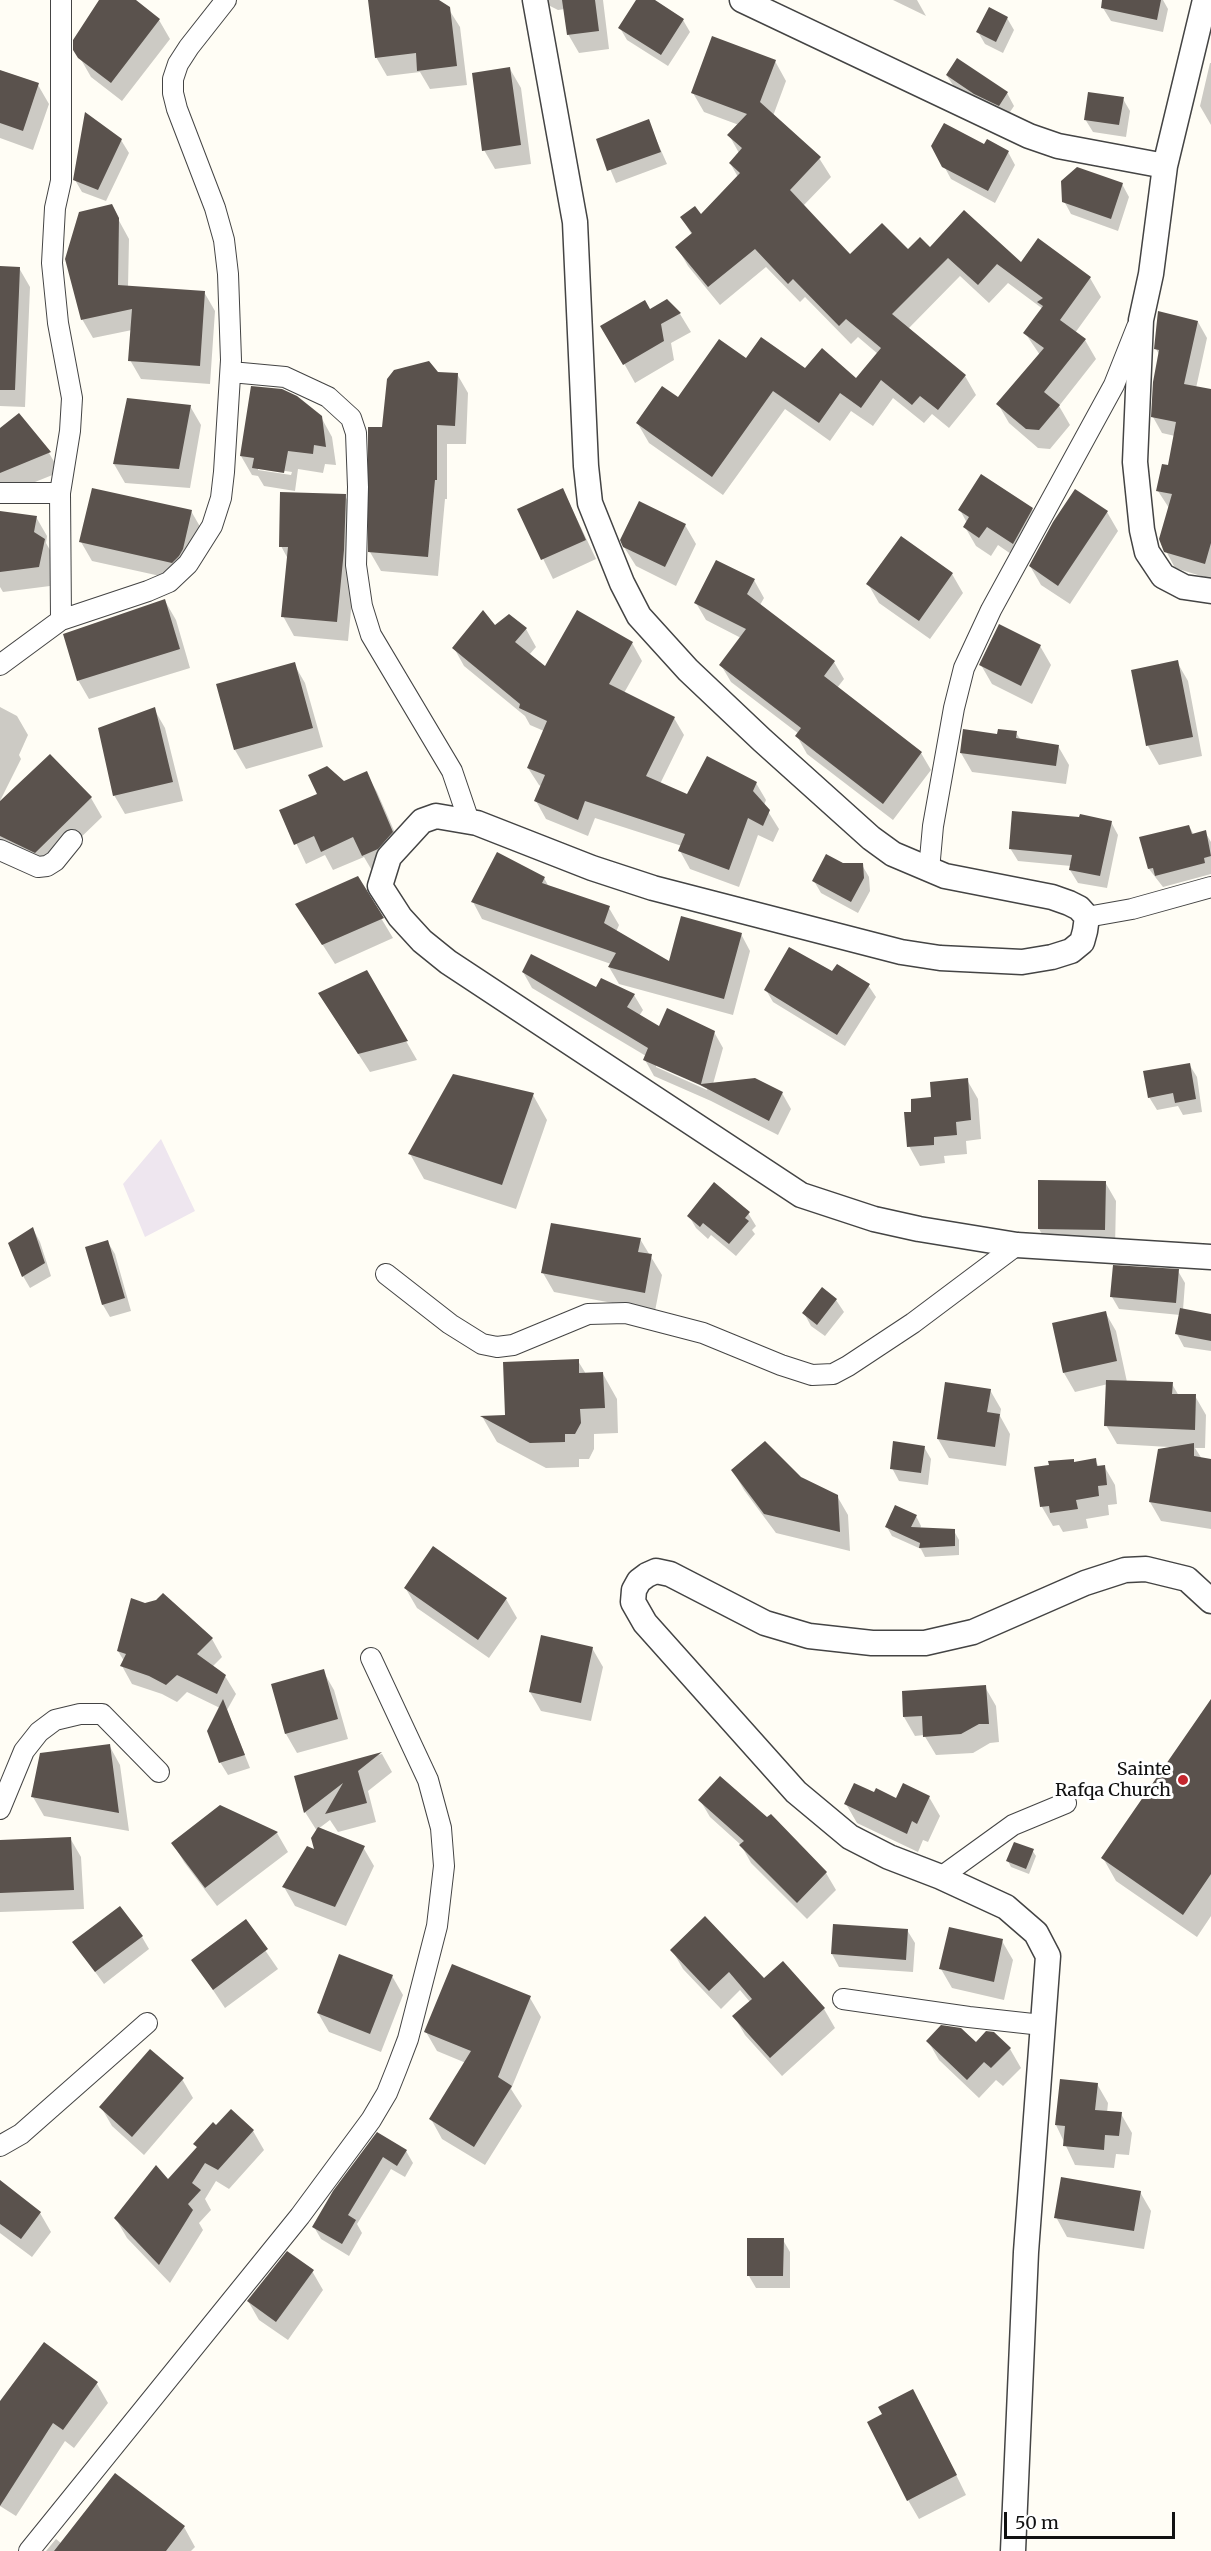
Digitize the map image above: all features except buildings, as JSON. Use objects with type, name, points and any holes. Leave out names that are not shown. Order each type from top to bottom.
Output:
[{"type":"street","points":[[61,0],[61,181],[55,208],[52,263],[55,302],[72,398],[60,493],[62,620]]},
{"type":"street","points":[[0,665],[62,620],[169,582],[188,564],[213,526],[221,498],[231,372],[231,311],[224,240],[209,190],[173,93],[173,79],[178,64],[226,0]]},
{"type":"street","points":[[535,0],[575,222],[586,466],[590,503],[622,583],[639,616],[688,670],[762,740],[871,838],[893,854],[929,870],[983,885],[1052,897],[1079,908],[1087,917]]},
{"type":"street","points":[[742,0],[1029,136],[1058,146],[1165,166]]},
{"type":"street","points":[[1204,0],[1165,166],[1151,274],[1141,320],[1135,462],[1142,530],[1147,552],[1163,576],[1184,587],[1211,591]]},
{"type":"street","points":[[929,870],[933,826],[954,708],[964,668],[996,600],[1114,385],[1141,320]]},
{"type":"street","points":[[231,372],[285,377],[328,397],[351,418],[356,433],[358,487],[356,565],[362,606],[371,636],[452,771],[469,821]]},
{"type":"street","points":[[0,493],[60,493]]},
{"type":"street","points":[[1087,917],[1082,942],[1071,951],[1052,957],[1022,962],[930,957],[861,943],[653,888],[592,868],[469,821],[436,816],[422,821],[389,857],[380,886],[400,916],[422,941],[448,962],[801,1195],[874,1219],[1017,1245],[1211,1257]]},
{"type":"street","points":[[0,850],[38,867],[47,866],[55,861],[72,840]]},
{"type":"street","points":[[1087,917],[1132,909],[1211,887]]},
{"type":"street","points":[[386,1274],[450,1324],[482,1344],[497,1347],[513,1345],[588,1314],[626,1313],[703,1333],[781,1365],[812,1375],[832,1374],[864,1356],[913,1323],[1017,1245]]},
{"type":"street","points":[[1013,2551],[1026,2252],[1048,1956],[1036,1933],[1006,1907],[941,1876],[889,1857],[850,1837],[796,1792],[645,1623],[633,1602],[634,1590],[639,1581],[656,1571],[670,1574],[765,1623],[809,1636],[872,1643],[925,1643],[973,1632],[1085,1583],[1125,1570],[1146,1569],[1187,1579],[1211,1601]]},
{"type":"street","points":[[29,2551],[300,2216],[371,2120],[387,2093],[397,2068],[408,2039],[437,1926],[444,1866],[441,1828],[428,1780],[371,1658]]},
{"type":"street","points":[[0,1809],[24,1751],[39,1732],[56,1720],[80,1714],[102,1714],[159,1772]]},
{"type":"street","points":[[941,1876],[1013,1825],[1066,1803]]},
{"type":"street","points":[[843,1999],[1042,2025]]},
{"type":"street","points":[[0,2146],[21,2134],[147,2023]]},
{"type":"shaded area","points":[[161,1139],[195,1211],[145,1237],[123,1184]]},
{"type":"place","name":"Sainte Rafqa Church","points":[[1183,1780]]}]
